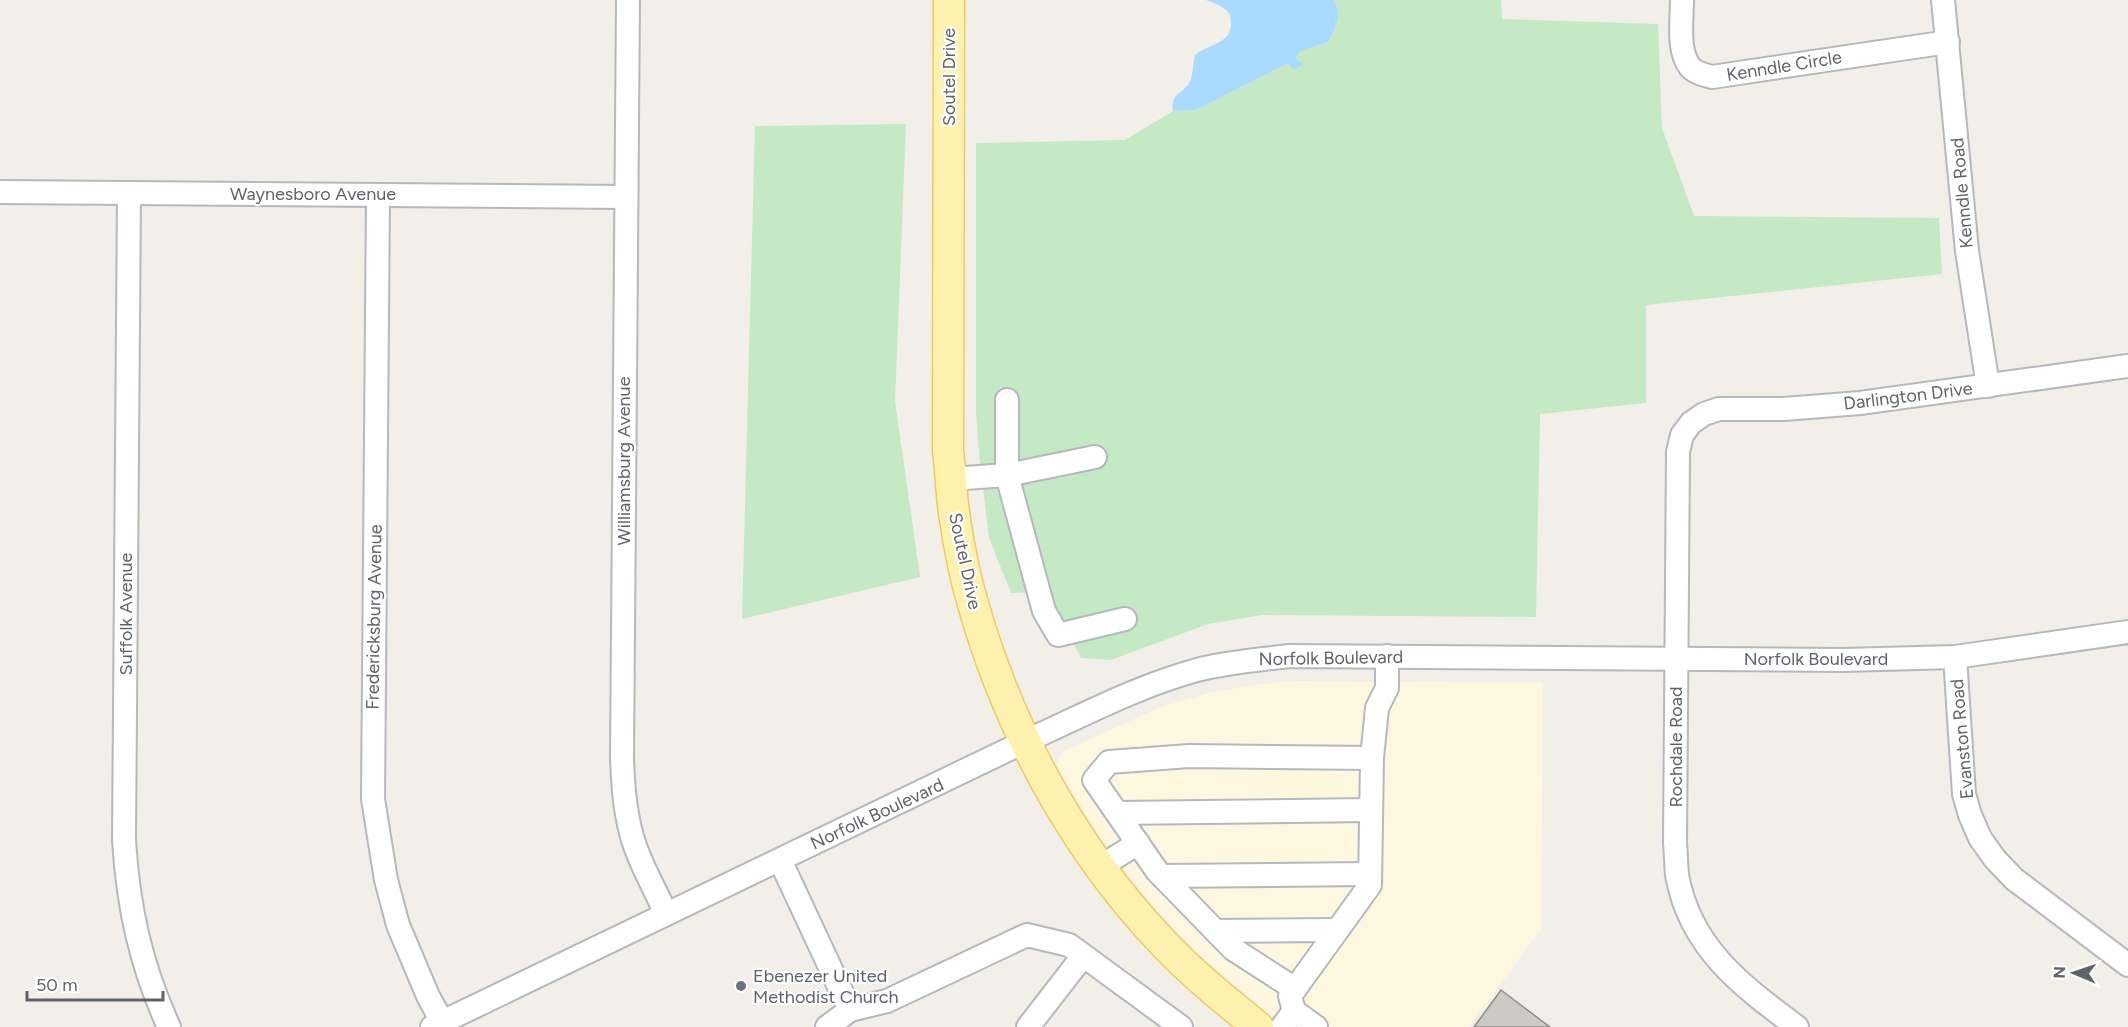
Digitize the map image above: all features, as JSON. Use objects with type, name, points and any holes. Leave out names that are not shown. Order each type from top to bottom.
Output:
[{"type":"main road","name":"Soutel Drive","points":[[949,0],[948,451],[955,519],[972,602],[996,676],[1060,809],[1100,867],[1146,924],[1181,962],[1258,1027]]},
{"type":"street","name":"Williamsburg Avenue","points":[[628,0],[623,789],[635,847],[666,914]]},
{"type":"street","name":"Kenndle Circle","points":[[1682,0],[1682,42],[1685,56],[1691,68],[1712,77],[1948,42]]},
{"type":"street","name":"Kenndle Road","points":[[1943,0],[1967,251],[1988,386]]},
{"type":"street","name":"Waynesboro Avenue","points":[[0,192],[626,196]]},
{"type":"street","name":"Suffolk Avenue","points":[[129,194],[124,840],[134,924],[144,963],[169,1027]]},
{"type":"street","name":"Fredericksburg Avenue","points":[[378,195],[374,799],[386,880],[398,925],[440,1025]]},
{"type":"street","name":"Darlington Drive","points":[[1691,423],[1704,414],[1719,409],[1784,409],[1860,403],[2128,366]]},
{"type":"street","points":[[1007,400],[1007,475],[1044,611],[1058,635],[1125,619]]},
{"type":"street","name":"Rochdale Road","points":[[1691,423],[1683,435],[1678,452],[1675,843],[1677,874],[1684,902],[1709,950],[1725,969],[1748,990],[1797,1027]]},
{"type":"street","points":[[951,479],[1007,475],[1095,457]]},
{"type":"street","name":"Norfolk Boulevard","points":[[440,1025],[1026,741],[1126,695],[1198,669],[1289,656],[1843,660],[1955,657],[2128,632]]},
{"type":"street","points":[[1290,1009],[1336,930],[1370,885],[1372,758],[1377,708],[1387,688],[1387,656]]},
{"type":"street","name":"Evanston Road","points":[[1955,657],[1964,794],[1980,838],[1995,860],[2014,879],[2128,965]]},
{"type":"street","points":[[1316,1027],[1290,1009],[1162,876],[1094,780],[1109,762],[1190,756],[1372,758]]},
{"type":"street","points":[[1117,813],[1370,810]]},
{"type":"street","points":[[1100,867],[1138,843]]},
{"type":"street","points":[[780,860],[850,1010]]},
{"type":"street","points":[[1162,876],[1370,874]]},
{"type":"street","points":[[1216,931],[1336,930]]},
{"type":"street","points":[[827,1027],[850,1010],[887,1001],[1027,935],[1069,945],[1181,1027]]},
{"type":"street","points":[[1028,1027],[1083,956]]},
{"type":"shaded area","points":[[1294,681],[1543,683],[1541,929],[1469,1027],[1285,1027],[1195,951],[1162,915],[1132,881],[1058,770],[1058,760],[1064,751],[1163,706],[1209,693]]},
{"type":"green space","points":[[1333,0],[1501,0],[1502,19],[1658,24],[1662,128],[1694,216],[1939,218],[1942,274],[1646,305],[1646,403],[1540,414],[1536,617],[1262,615],[1208,624],[1111,660],[1081,658],[1048,592],[1011,593],[989,538],[976,413],[976,143],[1125,140],[1173,111],[1196,110],[1288,63],[1295,69],[1295,58],[1301,51],[1328,42],[1331,37],[1338,15]]},
{"type":"green space","points":[[906,124],[895,402],[920,577],[742,619],[755,126]]},
{"type":"water","points":[[1206,0],[1333,0],[1338,15],[1336,27],[1328,42],[1301,51],[1295,58],[1303,64],[1294,70],[1288,63],[1196,110],[1173,111],[1176,96],[1191,79],[1195,55],[1223,40],[1230,32],[1229,13]]},
{"type":"building","points":[[1501,990],[1550,1027],[1474,1027]]},
{"type":"place","name":"Ebenezer United Methodist Church","points":[[741,986]]}]
